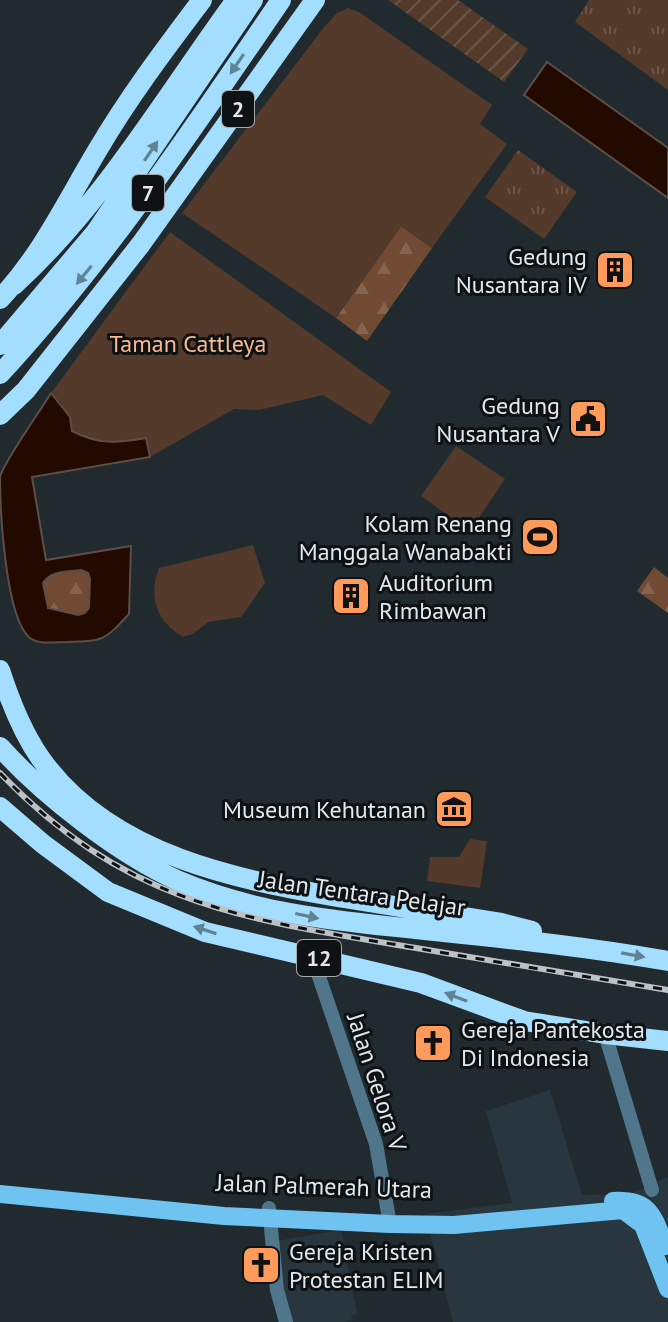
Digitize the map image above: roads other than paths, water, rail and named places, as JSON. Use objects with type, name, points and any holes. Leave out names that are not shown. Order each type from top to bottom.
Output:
[{"type":"highway","points":[[7,292],[41,246],[130,98],[202,0]]},
{"type":"highway","points":[[7,292],[46,256],[89,207],[236,0]]},
{"type":"highway","name":"7","points":[[0,345],[95,233],[253,0]]},
{"type":"highway","name":"7","points":[[0,374],[34,337],[140,205],[281,0]]},
{"type":"highway","name":"2","points":[[0,415],[26,390],[141,244],[315,0]]},
{"type":"highway","points":[[0,434],[26,390]]},
{"type":"highway","points":[[0,670],[16,712],[41,759],[110,832]]},
{"type":"highway","name":"Jalan Tentara Pelajar","points":[[0,747],[21,771],[177,880],[239,902],[322,919],[599,949],[668,961]]},
{"type":"highway","name":"12","points":[[0,807],[43,844],[108,892],[205,932],[421,983],[524,1021],[668,1041]]},
{"type":"main road","name":"Jalan Palmerah Utara","points":[[0,1184],[76,1197]]},
{"type":"main road","name":"Jalan Palmerah Utara","points":[[0,1194],[390,1220],[462,1214],[623,1210],[643,1225],[668,1289]]},
{"type":"main road","name":"Jalan Palmerah Utara","points":[[559,1210],[649,1199]]},
{"type":"main road","points":[[649,1199],[668,1254]]},
{"type":"street","name":"Jalan Gelora V","points":[[312,956],[376,1144],[390,1220]]},
{"type":"street","points":[[605,1034],[649,1199],[668,1184]]},
{"type":"street","points":[[270,1213],[277,1290],[286,1322]]},
{"type":"railway","points":[[0,773],[47,817],[93,851],[140,878],[188,898],[239,914],[349,937],[668,990]]},
{"type":"place","name":"Gedung Nusantara IV","points":[[615,270]]},
{"type":"place","name":"Gedung Nusantara V","points":[[588,419]]},
{"type":"place","name":"Kolam Renang Manggala Wanabakti","points":[[540,537]]},
{"type":"place","name":"Auditorium Rimbawan","points":[[351,596]]},
{"type":"place","name":"Museum Kehutanan","points":[[454,809]]},
{"type":"place","name":"Gereja Pantekosta Di Indonesia","points":[[433,1043]]},
{"type":"place","name":"Gereja Kristen Protestan ELIM","points":[[261,1265]]},
{"type":"park label","name":"Taman Cattleya","points":[[188,343]]}]
